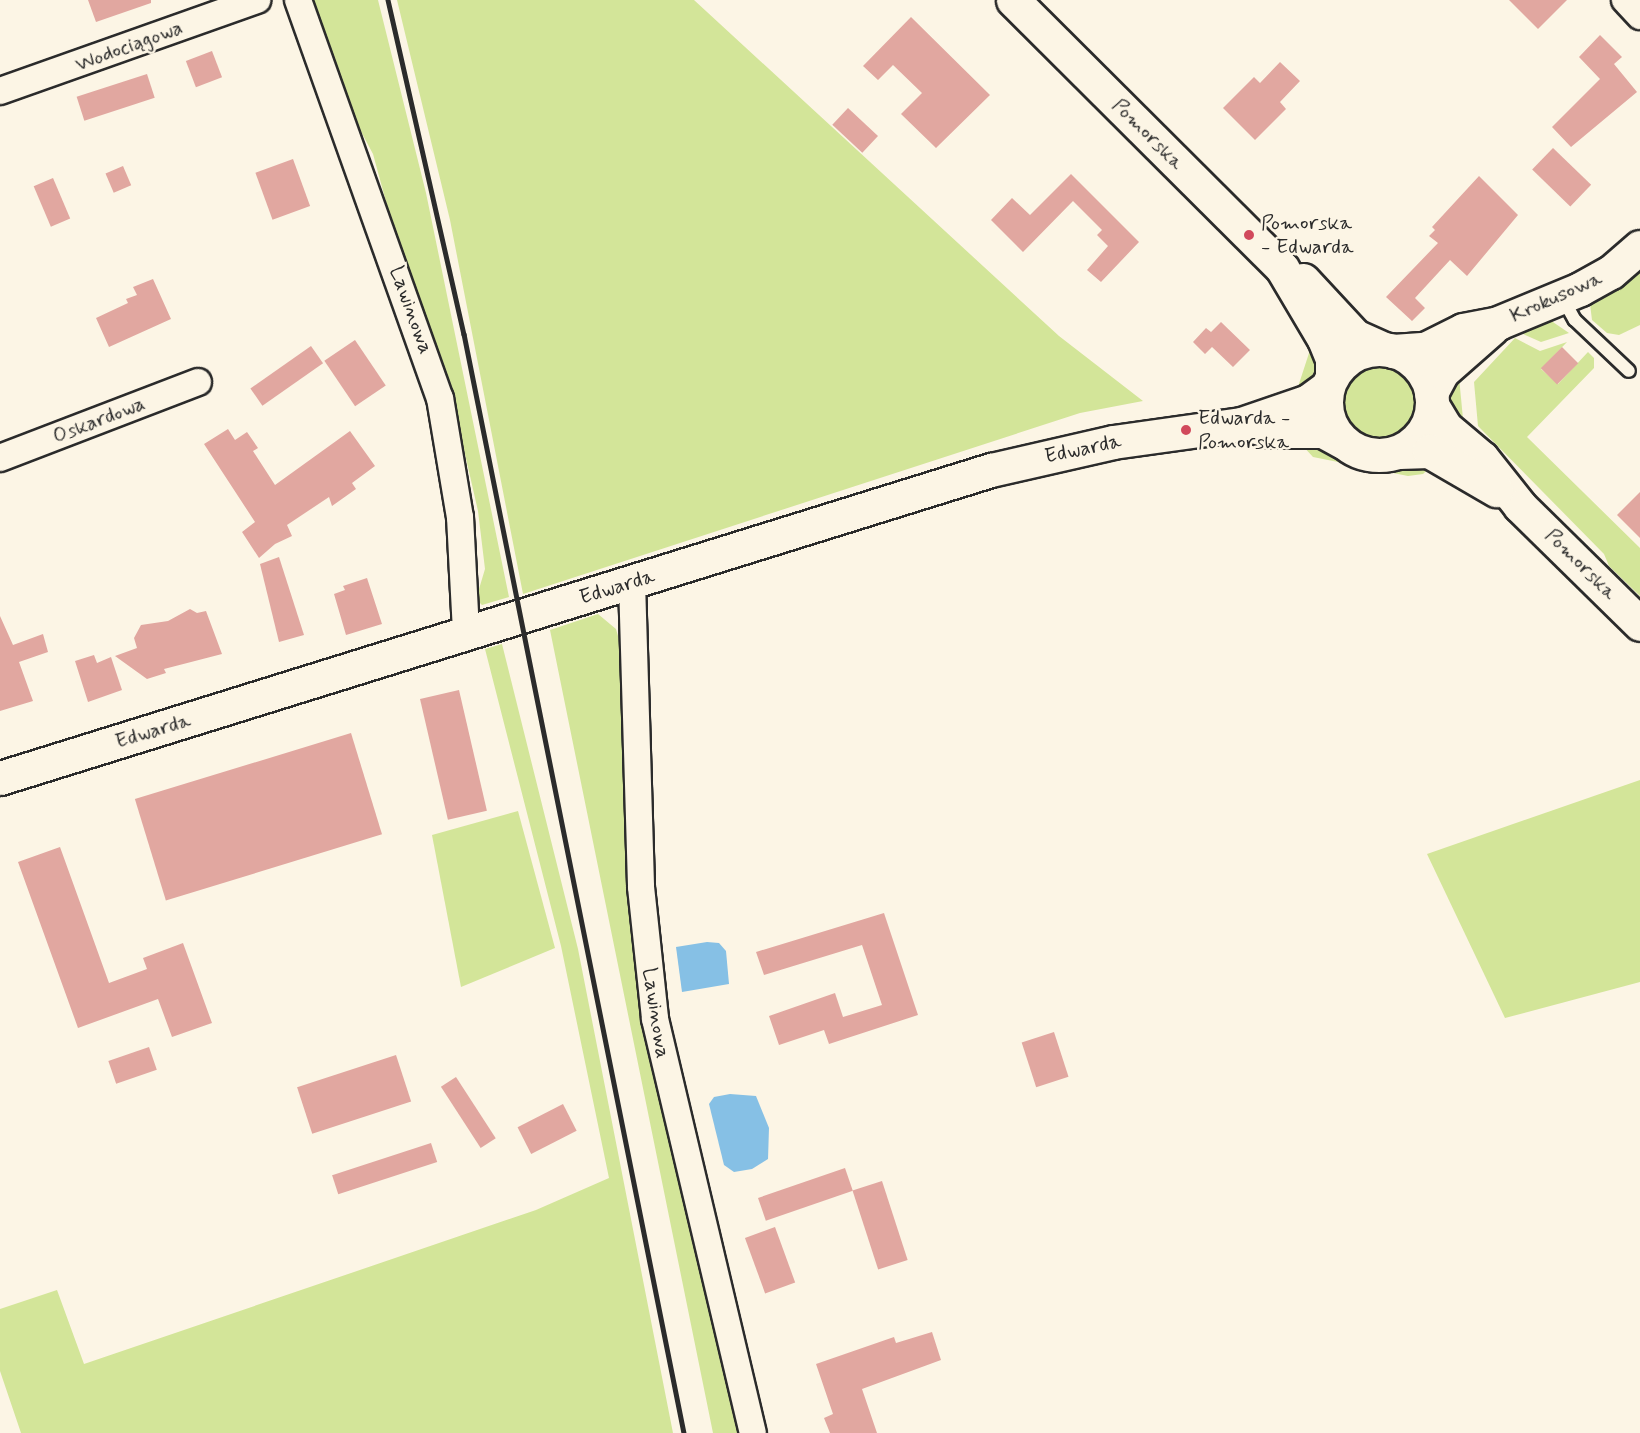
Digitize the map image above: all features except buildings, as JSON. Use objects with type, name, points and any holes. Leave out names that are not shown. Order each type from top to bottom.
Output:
[{"type":"street","name":"Wodociągowa","points":[[0,91],[257,0]]},
{"type":"street","name":"Lawinowa","points":[[298,0],[440,398],[460,517],[466,633]]},
{"type":"street","name":"Pomorska","points":[[1013,0],[1281,268],[1324,339],[1332,359],[1329,382]]},
{"type":"street","points":[[1625,0],[1640,16]]},
{"type":"street","name":"Krokusowa","points":[[1387,349],[1415,351],[1463,330],[1498,323],[1611,272],[1640,246]]},
{"type":"street","name":"Pomorska","points":[[1281,268],[1312,286],[1355,336],[1387,349]]},
{"type":"street","name":"Krokusowa","points":[[1432,399],[1442,372],[1498,323]]},
{"type":"street","points":[[1387,349],[1422,371],[1432,399],[1419,438],[1399,452],[1376,456],[1343,442],[1329,422],[1329,382],[1358,352],[1387,349]]},
{"type":"street","name":"Oskardowa","points":[[0,458],[198,382]]},
{"type":"street","name":"Edwarda","points":[[0,778],[991,470],[1113,442],[1241,424],[1308,401],[1329,382]]},
{"type":"street","name":"Pomorska","points":[[1432,399],[1439,420],[1482,458],[1520,506],[1640,624]]},
{"type":"street","name":"Edwarda","points":[[1241,424],[1271,430],[1323,431],[1343,442]]},
{"type":"street","name":"Pomorska","points":[[1399,452],[1429,451],[1520,506]]},
{"type":"street","name":"Lawinowa","points":[[632,582],[641,887],[655,1018],[753,1433]]},
{"type":"lane","points":[[1562,296],[1575,320],[1629,371]]},
{"type":"green space","points":[[310,0],[378,0],[426,193],[509,597],[482,605],[476,599],[485,569],[478,511],[446,371],[391,220],[373,154],[341,94]]},
{"type":"green space","points":[[397,0],[694,0],[1059,336],[1143,401],[1080,413],[523,594],[450,220]]},
{"type":"green space","points":[[1640,262],[1640,325],[1619,335],[1607,333],[1592,320],[1590,304]]},
{"type":"green space","points":[[1547,318],[1569,333],[1541,342],[1514,330]]},
{"type":"green space","points":[[1515,338],[1540,351],[1567,342],[1541,369],[1558,384],[1588,352],[1594,358],[1594,368],[1527,437],[1640,548],[1640,596],[1609,566],[1604,554],[1478,426],[1474,382]]},
{"type":"green space","points":[[1311,347],[1317,366],[1310,380],[1296,393]]},
{"type":"green space","points":[[1379,366],[1399,372],[1409,382],[1415,402],[1409,422],[1399,432],[1379,438],[1359,432],[1349,422],[1343,402],[1349,382],[1359,372]]},
{"type":"green space","points":[[1459,377],[1463,419],[1461,425],[1449,400],[1453,381]]},
{"type":"green space","points":[[1310,438],[1363,464],[1434,464],[1423,474],[1408,476],[1313,457],[1302,445]]},
{"type":"green space","points":[[598,614],[616,629],[624,657],[628,836],[744,1433],[713,1433],[550,630]]},
{"type":"green space","points":[[502,644],[578,949],[673,1433],[21,1433],[0,1371],[0,1309],[57,1290],[84,1364],[536,1210],[609,1178],[561,946],[485,649]]},
{"type":"green space","points":[[1640,780],[1640,982],[1505,1018],[1427,854]]},
{"type":"green space","points":[[518,811],[555,948],[461,987],[432,835]]},
{"type":"water","points":[[707,942],[719,943],[726,951],[729,984],[682,992],[676,947]]},
{"type":"water","points":[[730,1094],[756,1096],[769,1128],[768,1159],[752,1169],[734,1172],[724,1165],[709,1104],[714,1097]]},
{"type":"railway","points":[[388,0],[464,334],[684,1433]]},
{"type":"place","name":"Pomorska - Edwarda","points":[[1249,235]]},
{"type":"place","name":"Edwarda - Pomorska","points":[[1186,430]]}]
